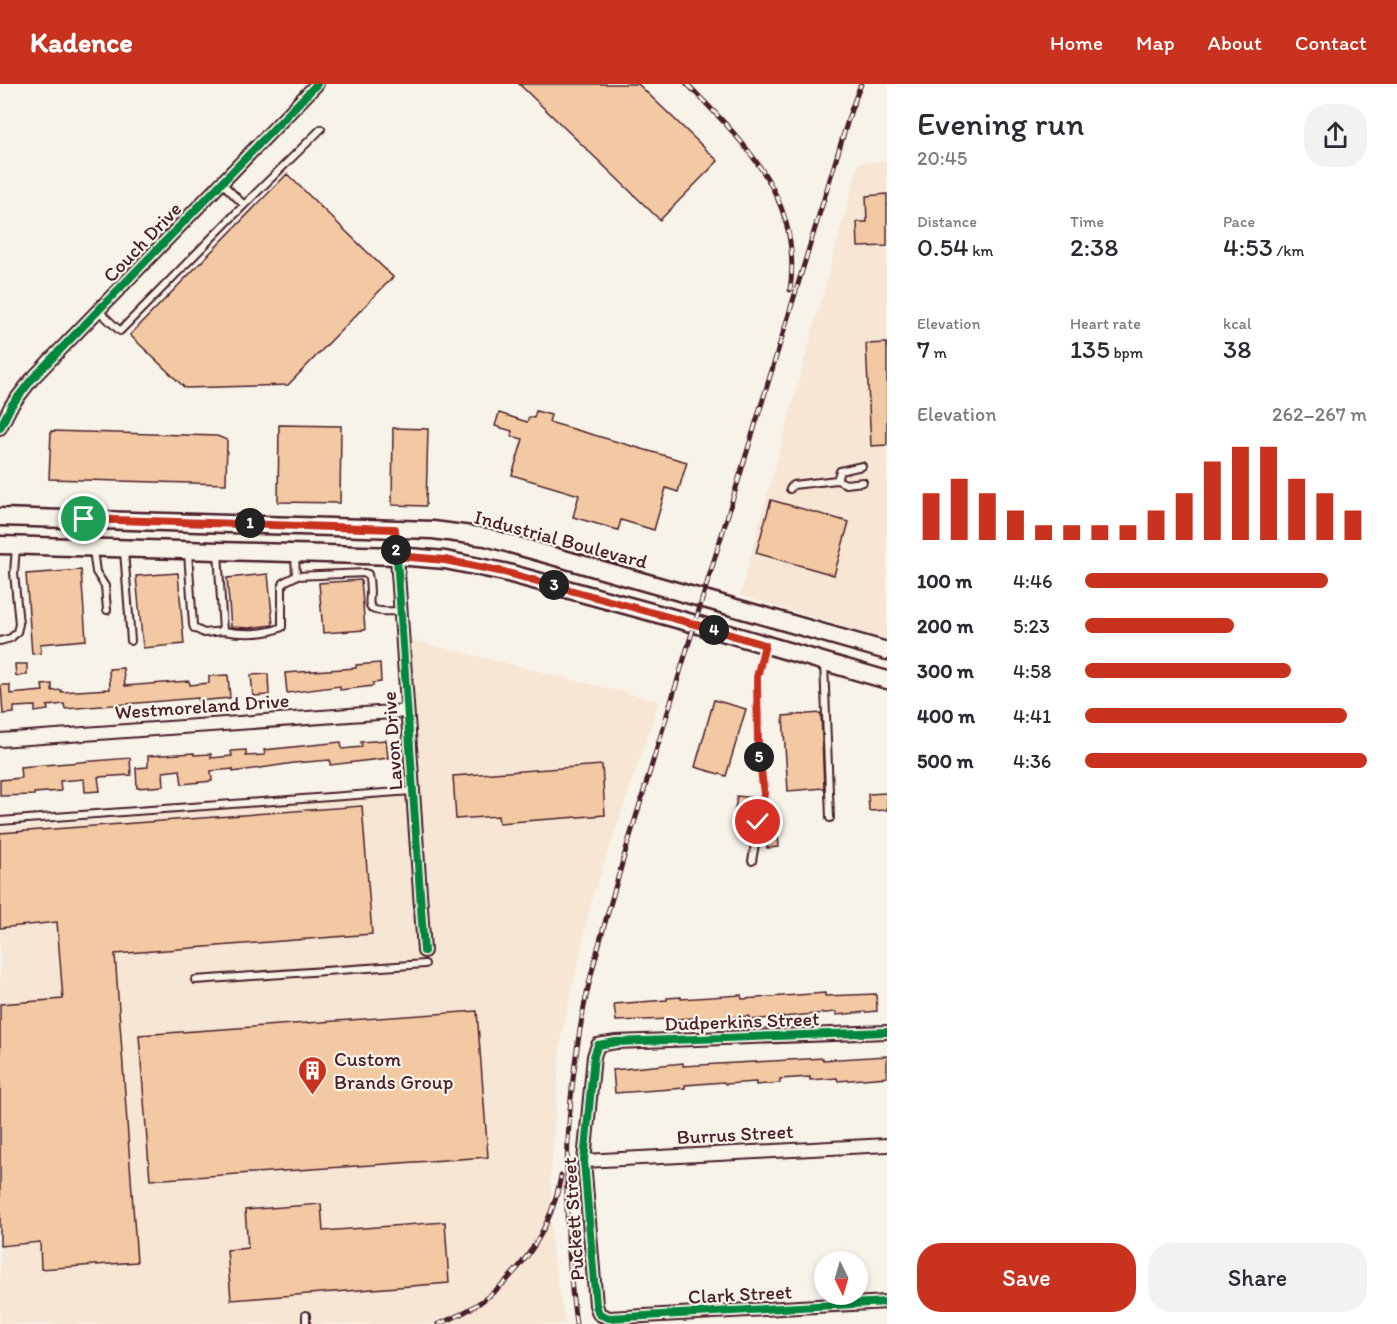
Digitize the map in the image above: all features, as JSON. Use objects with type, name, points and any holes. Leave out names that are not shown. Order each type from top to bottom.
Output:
[{"type":"main road","name":"Industrial Boulevard","points":[[0,517],[433,530],[486,537],[887,651]]},
{"type":"main road","points":[[8,545],[295,552],[445,560],[504,572],[887,680]]},
{"type":"main road","points":[[765,645],[787,633],[836,646],[862,644],[860,672]]},
{"type":"street","name":"Couch Drive","points":[[0,428],[11,406],[25,387],[317,84]]},
{"type":"street","name":"Lavon Drive","points":[[395,529],[424,951]]},
{"type":"street","name":"Westmoreland Drive","points":[[0,740],[406,711]]},
{"type":"street","name":"Dudperkins Street","points":[[598,1045],[616,1042],[887,1032]]},
{"type":"street","name":"Puckett Street","points":[[598,1045],[594,1056],[584,1161],[596,1305],[599,1314],[609,1318],[632,1320]]},
{"type":"street","name":"Burrus Street","points":[[584,1161],[887,1145]]},
{"type":"street","name":"Clark Street","points":[[632,1320],[887,1302]]},
{"type":"lane","points":[[99,311],[120,331],[321,129]]},
{"type":"lane","points":[[222,183],[244,206]]},
{"type":"lane","points":[[837,480],[840,471],[862,466]]},
{"type":"lane","points":[[790,489],[793,485],[837,480],[846,484],[863,482]]},
{"type":"lane","points":[[0,640],[10,638],[17,632],[19,624],[14,573],[8,545]]},
{"type":"lane","points":[[92,547],[96,572],[105,586],[107,610]]},
{"type":"lane","points":[[124,548],[131,641]]},
{"type":"lane","points":[[188,549],[194,628],[204,633],[223,631],[238,633],[275,630],[282,627],[282,588],[284,582],[296,576],[365,573],[369,579],[372,610],[376,612],[400,611]]},
{"type":"lane","points":[[218,550],[223,631]]},
{"type":"lane","points":[[295,552],[296,576]]},
{"type":"lane","points":[[752,861],[764,794],[758,746],[757,677],[765,645]]},
{"type":"lane","points":[[824,663],[830,818]]},
{"type":"lane","points":[[0,821],[412,791]]},
{"type":"lane","points":[[195,980],[425,964]]},
{"type":"lane","points":[[306,1315],[306,1324]]},
{"type":"shaded area","points":[[887,161],[887,640],[740,595],[859,163]]},
{"type":"shaded area","points":[[411,640],[659,701],[592,899],[561,1038],[550,1183],[552,1251],[565,1324],[0,1324],[0,828],[421,792]]},
{"type":"building","points":[[519,84],[638,84],[718,161],[660,220]]},
{"type":"building","points":[[287,174],[393,277],[288,385],[185,388],[130,335]]},
{"type":"building","points":[[887,194],[887,246],[858,247],[857,222],[867,222],[866,196]]},
{"type":"building","points":[[887,343],[887,445],[871,446],[866,344]]},
{"type":"building","points":[[536,411],[551,415],[549,422],[687,462],[678,492],[666,488],[654,530],[621,520],[618,530],[573,517],[579,495],[512,475],[523,439],[511,436],[512,431],[495,426],[499,413],[527,422],[529,417],[534,418]]},
{"type":"building","points":[[279,425],[341,426],[340,503],[278,502]]},
{"type":"building","points":[[393,428],[428,429],[426,506],[392,505]]},
{"type":"building","points":[[51,431],[217,436],[227,440],[226,484],[49,479]]},
{"type":"building","points":[[771,500],[849,522],[834,575],[756,553]]},
{"type":"building","points":[[81,570],[86,640],[40,644],[41,653],[32,654],[26,574]]},
{"type":"building","points":[[178,573],[184,644],[143,648],[136,576]]},
{"type":"building","points":[[268,574],[273,625],[249,628],[231,627],[227,578]]},
{"type":"building","points":[[361,580],[365,630],[323,633],[319,583]]},
{"type":"building","points":[[380,663],[381,682],[373,683],[373,686],[340,690],[340,686],[287,693],[285,673],[356,668],[356,665]]},
{"type":"building","points":[[15,664],[27,664],[27,675],[16,676]]},
{"type":"building","points":[[123,668],[125,686],[189,681],[190,685],[209,683],[209,676],[228,675],[230,698],[198,701],[198,698],[65,709],[64,704],[47,706],[48,710],[35,712],[35,706],[14,707],[14,713],[3,714],[1,685],[10,685],[10,694],[43,691],[42,685],[52,684],[52,691],[61,690],[61,692],[110,689],[109,669]]},
{"type":"building","points":[[268,674],[269,695],[253,696],[251,675]]},
{"type":"building","points":[[714,700],[746,709],[726,776],[695,767]]},
{"type":"building","points":[[821,713],[824,788],[788,791],[783,716]]},
{"type":"building","points":[[386,740],[388,758],[330,765],[330,760],[233,772],[233,769],[211,771],[212,781],[182,784],[180,770],[163,772],[164,786],[137,788],[136,768],[148,767],[148,756],[194,753],[194,755],[211,754],[211,758],[232,756],[231,751],[246,750],[246,756],[265,755],[264,750],[341,742],[342,749],[362,747],[361,742]]},
{"type":"building","points":[[130,758],[131,775],[98,777],[100,791],[85,792],[84,779],[60,781],[61,791],[0,796],[0,780],[21,778],[20,767]]},
{"type":"building","points":[[602,765],[605,815],[499,823],[498,816],[456,819],[453,776]]},
{"type":"building","points":[[887,793],[887,810],[869,811],[868,794]]},
{"type":"building","points":[[737,796],[753,798],[750,819],[734,816]]},
{"type":"building","points":[[362,806],[372,934],[115,954],[137,1262],[41,1269],[40,1242],[0,1246],[0,1004],[63,999],[57,922],[0,928],[0,833]]},
{"type":"building","points":[[765,819],[777,819],[779,847],[767,848]]},
{"type":"building","points":[[825,993],[825,996],[876,994],[877,1011],[836,1015],[836,1012],[749,1020],[749,1016],[697,1020],[697,1018],[616,1021],[614,1004],[681,997],[681,999],[741,995],[742,999]]},
{"type":"building","name":"Custom Brands Group","points":[[477,1011],[488,1157],[150,1180],[139,1035]]},
{"type":"building","points":[[887,1056],[887,1077],[838,1081],[837,1078],[810,1080],[810,1077],[780,1079],[780,1083],[756,1085],[756,1082],[725,1084],[724,1082],[685,1085],[685,1088],[615,1093],[613,1070],[683,1063],[683,1066]]},
{"type":"building","points":[[321,1204],[323,1231],[445,1222],[449,1283],[231,1300],[227,1250],[248,1248],[245,1210]]},
{"type":"railway","points":[[687,84],[749,151],[778,200],[788,228],[792,257],[790,290]]},
{"type":"railway","points":[[576,1324],[569,1245],[567,1165],[572,1086],[588,988],[625,853],[851,110],[861,84]]},
{"type":"railway","points":[[438,1324],[483,1301],[519,1266],[534,1246],[546,1224],[561,1176]]},
{"type":"cycle path","points":[[0,428],[11,406],[32,379],[317,84]]},
{"type":"cycle path","points":[[395,529],[424,951]]},
{"type":"cycle path","points":[[887,1032],[616,1042],[598,1045],[594,1056],[584,1161],[596,1305],[599,1314],[609,1318],[887,1302]]},
{"type":"place","name":"Custom Brands Group","points":[[313,1096]]},
{"type":"route","points":[[84,519],[395,529],[397,556],[473,564],[765,645],[757,677],[758,746],[764,794],[758,822]]}]
